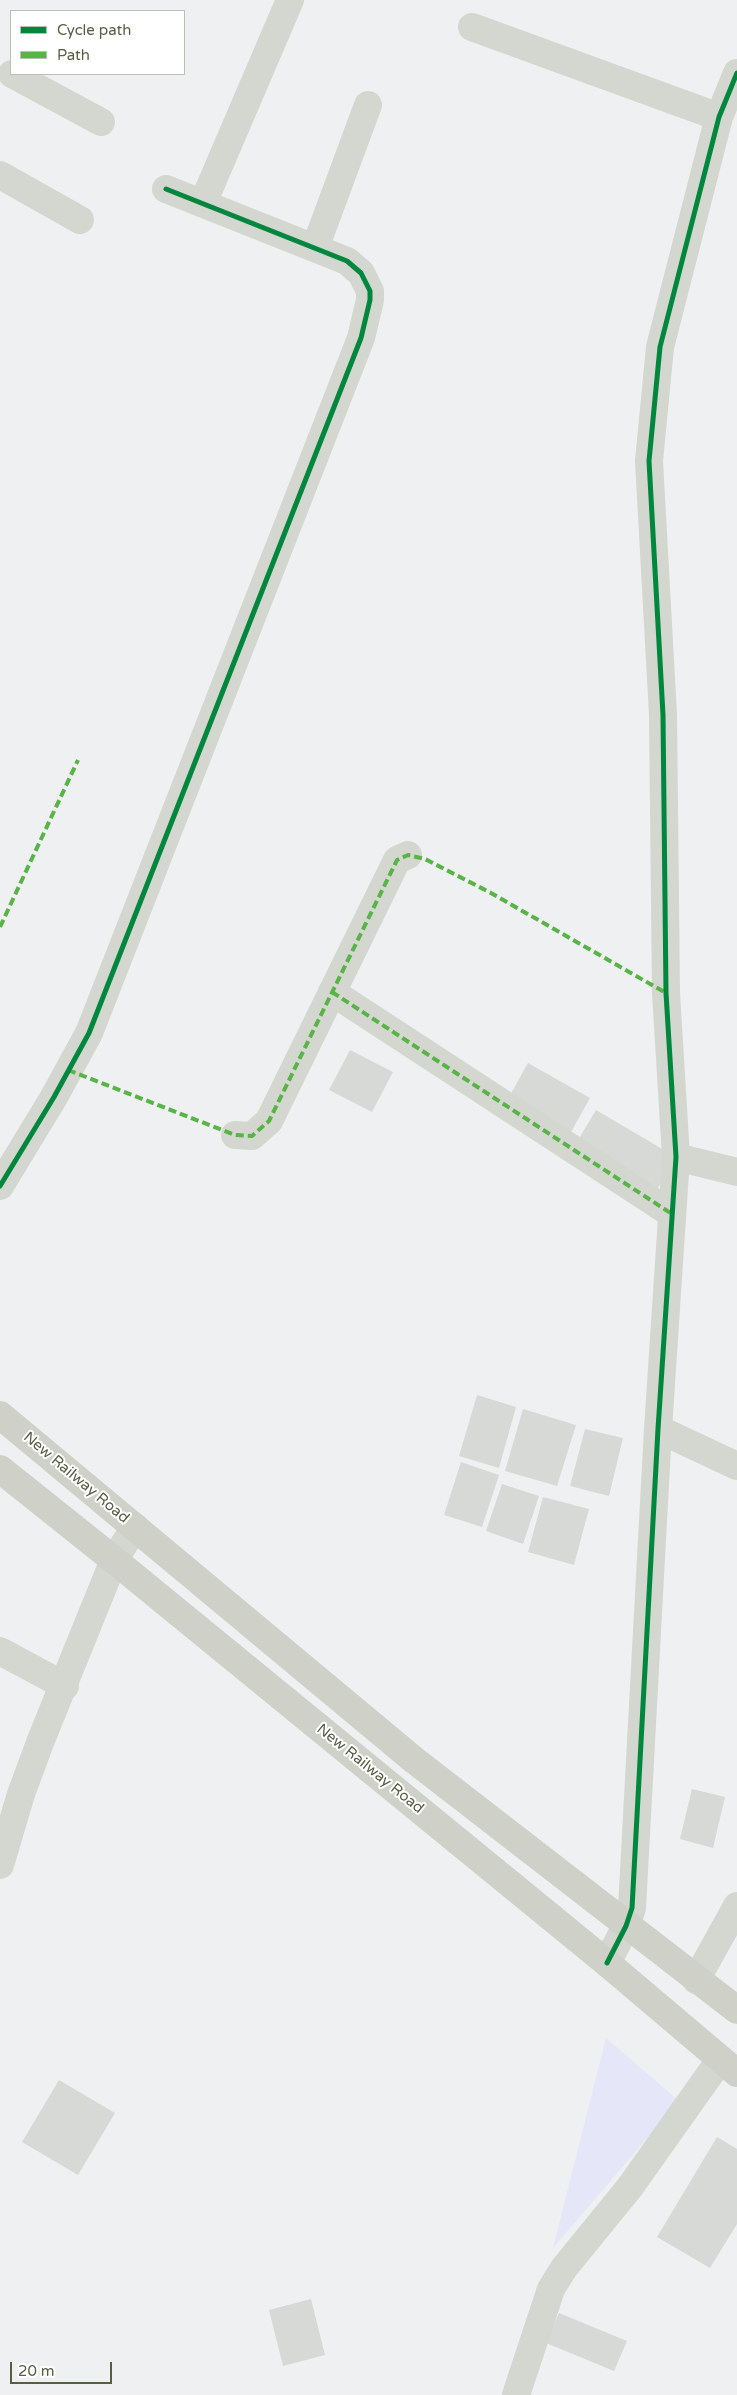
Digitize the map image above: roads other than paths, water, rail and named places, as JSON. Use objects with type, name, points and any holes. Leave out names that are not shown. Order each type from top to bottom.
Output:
[{"type":"main road","name":"New Railway Road","points":[[0,1415],[414,1760],[626,1926],[737,2010]]},
{"type":"main road","name":"New Railway Road","points":[[0,1469],[607,1963],[728,2067]]},
{"type":"street","points":[[203,203],[290,0]]},
{"type":"street","points":[[472,27],[719,117]]},
{"type":"street","points":[[607,1963],[626,1926],[632,1908],[658,1429],[676,1157],[666,993],[663,715],[649,461],[660,347],[719,117],[737,72]]},
{"type":"street","points":[[14,75],[101,122]]},
{"type":"street","points":[[315,248],[368,105]]},
{"type":"street","points":[[0,175],[80,220]]},
{"type":"street","points":[[0,1186],[54,1097],[89,1032],[361,338],[370,300],[370,291],[361,273],[347,261],[166,189]]},
{"type":"street","points":[[235,1135],[252,1136],[269,1121],[397,860],[408,855]]},
{"type":"street","points":[[332,992],[672,1214]]},
{"type":"street","points":[[676,1157],[737,1172]]},
{"type":"street","points":[[658,1429],[737,1466]]},
{"type":"street","points":[[0,1865],[21,1794],[114,1560],[135,1527]]},
{"type":"street","points":[[0,1651],[65,1686]]},
{"type":"street","points":[[696,1980],[737,1906]]},
{"type":"street","points":[[516,2395],[551,2289],[564,2268],[728,2067]]}]
